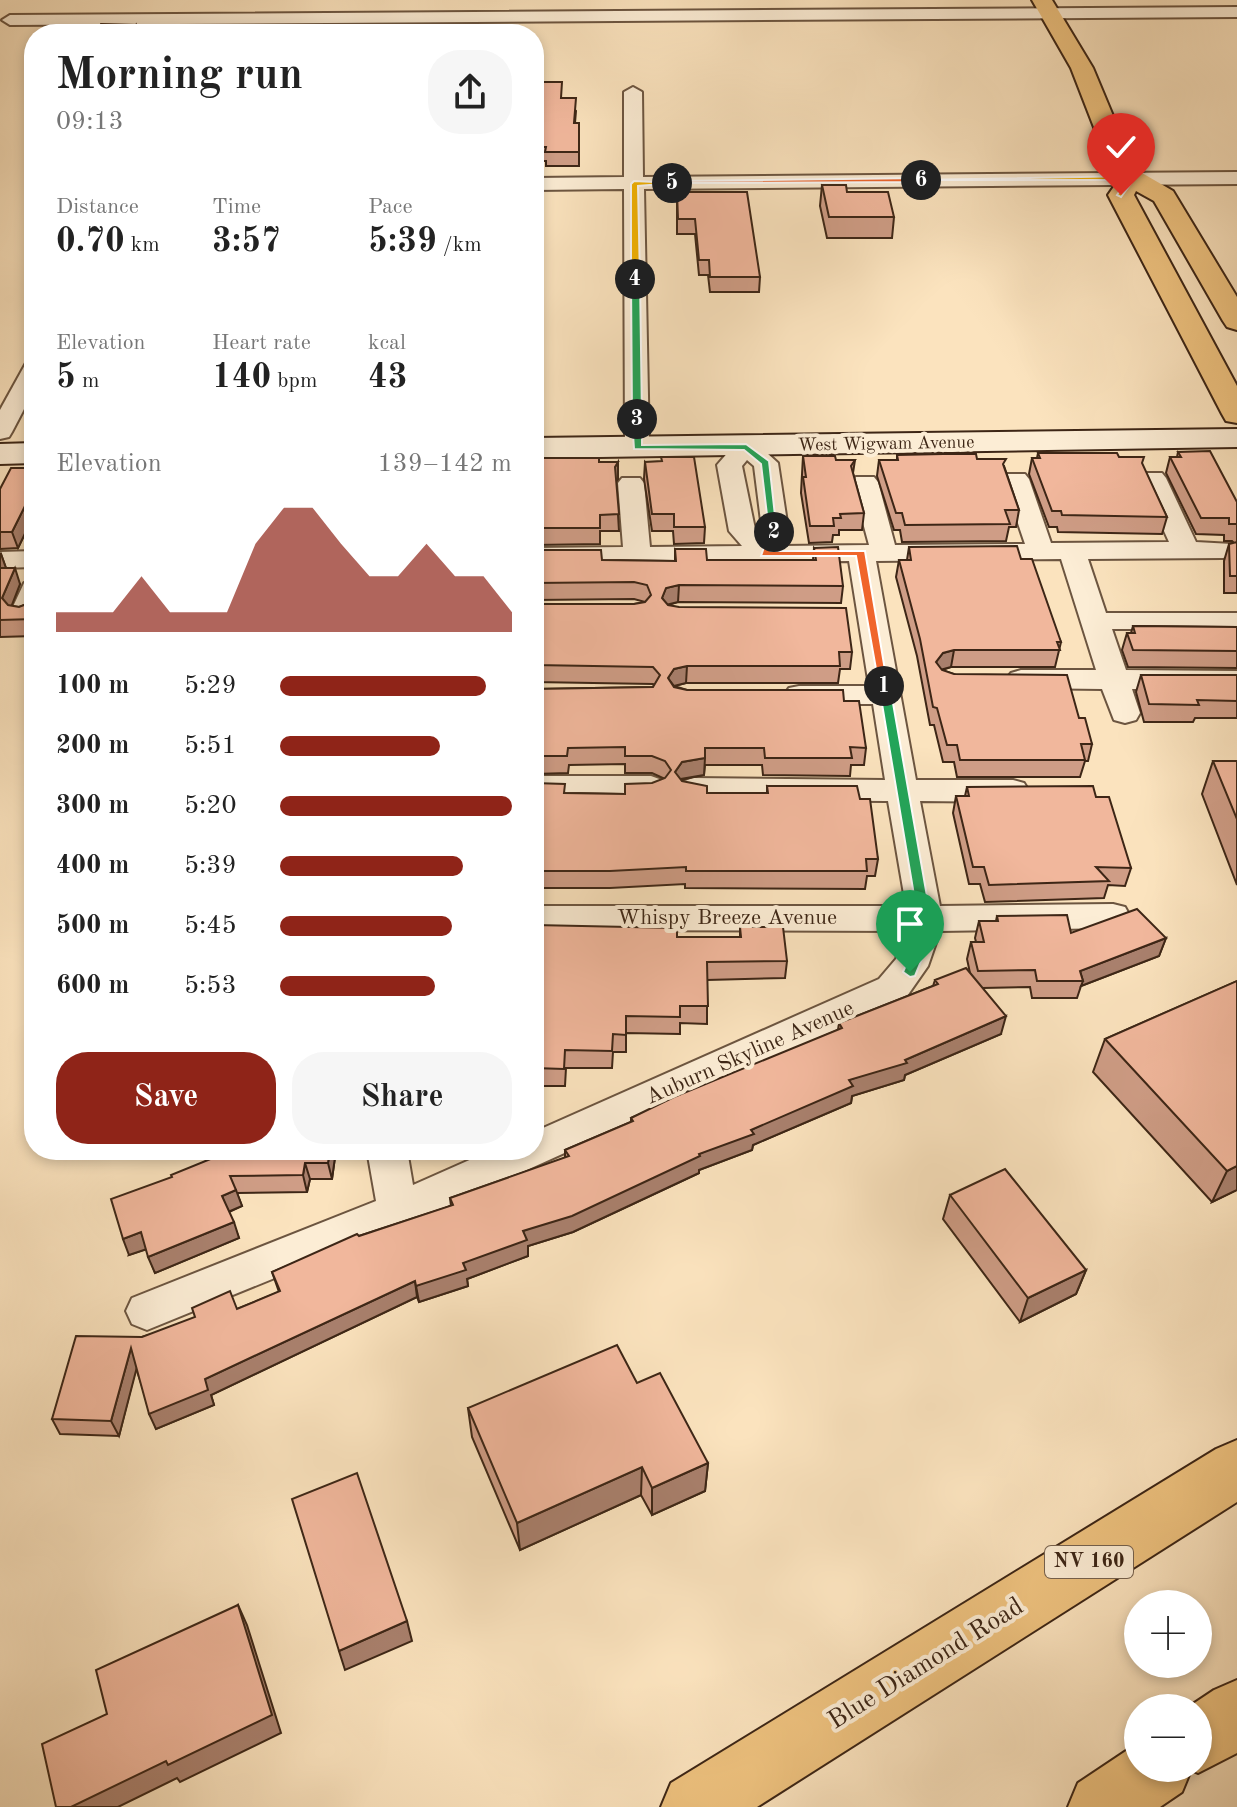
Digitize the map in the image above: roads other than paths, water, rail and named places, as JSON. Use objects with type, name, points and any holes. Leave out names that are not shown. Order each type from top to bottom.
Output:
[{"type":"main road","points":[[1046,6],[1082,68],[1109,135],[1132,178],[1164,196],[1237,321]]},
{"type":"main road","points":[[1132,178],[1121,195],[1237,414]]},
{"type":"main road","name":"Blue Diamond Road","points":[[695,1807],[1237,1469]]},
{"type":"main road","points":[[1212,1730],[1237,1713]]},
{"type":"main road","points":[[1102,1807],[1138,1782]]},
{"type":"street","points":[[217,24],[229,0]]},
{"type":"street","points":[[10,20],[220,19],[736,8],[1134,6],[1237,12]]},
{"type":"street","points":[[1219,12],[1237,32]]},
{"type":"street","points":[[633,92],[637,447]]},
{"type":"street","points":[[544,184],[1237,178]]},
{"type":"street","points":[[0,432],[24,387]]},
{"type":"street","name":"West Wigwam Avenue","points":[[544,448],[1237,438]]},
{"type":"street","points":[[746,447],[766,463],[775,529],[765,554],[742,531],[729,465],[746,447]]},
{"type":"street","points":[[0,454],[24,453]]},
{"type":"street","points":[[1153,478],[1186,550]]},
{"type":"street","points":[[1016,479],[1041,552]]},
{"type":"street","points":[[865,482],[872,553],[857,614],[886,695],[925,919]]},
{"type":"street","points":[[631,483],[637,555]]},
{"type":"street","points":[[544,556],[1223,550]]},
{"type":"street","points":[[1072,551],[1125,713]]},
{"type":"street","points":[[0,560],[24,559]]},
{"type":"street","points":[[1095,621],[1237,621]]},
{"type":"street","points":[[995,679],[1237,680]]},
{"type":"street","points":[[778,695],[886,695]]},
{"type":"street","points":[[544,787],[651,787]]},
{"type":"street","points":[[693,789],[1037,791]]},
{"type":"street","name":"Whispy Breeze Avenue","points":[[544,918],[1113,916]]},
{"type":"street","name":"Auburn Skyline Avenue","points":[[544,1145],[892,989],[910,972],[925,919]]},
{"type":"street","points":[[389,1160],[398,1210]]},
{"type":"street","name":"Auburn Skyline Avenue","points":[[147,1311],[398,1210],[510,1160]]}]
